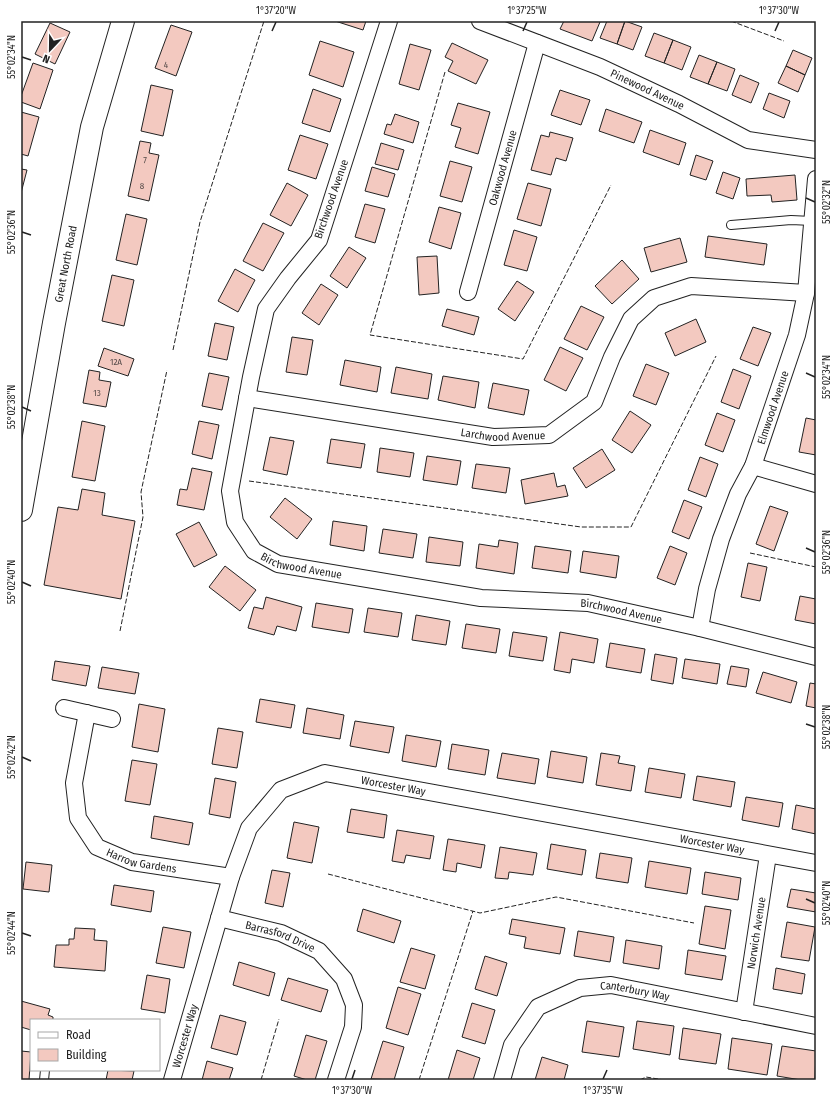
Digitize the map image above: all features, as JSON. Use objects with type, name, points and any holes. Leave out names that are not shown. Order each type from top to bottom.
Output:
[{"type":"main road","name":"Great North Road","points":[[21,510],[54,322],[92,127],[123,21]]},
{"type":"street","name":"Birchwood Avenue","points":[[390,21],[319,240],[266,309],[247,398],[230,491],[235,522],[254,551],[278,564],[481,598],[588,603],[700,628],[816,657]]},
{"type":"street","name":"Pinewood Avenue","points":[[480,21],[614,74],[679,104],[748,140],[816,150]]},
{"type":"street","name":"Oakwood Avenue","points":[[468,292],[537,43]]},
{"type":"street","name":"Elmwood Avenue","points":[[700,628],[707,589],[721,539],[738,494],[753,466],[797,335],[806,293],[816,179]]},
{"type":"street","name":"Larchwood Avenue","points":[[247,398],[493,437],[549,435],[594,402],[612,357],[631,319],[654,298],[690,286],[806,293]]},
{"type":"street","points":[[753,466],[816,484]]},
{"type":"street","points":[[64,708],[112,719]]},
{"type":"street","name":"Harrow Gardens","points":[[87,713],[74,783],[78,818],[96,846],[132,862],[231,877]]},
{"type":"street","name":"Worcester Way","points":[[172,1080],[231,877],[249,828],[281,790],[325,773],[816,863]]},
{"type":"street","name":"Norwich Avenue","points":[[744,1012],[768,855]]},
{"type":"street","name":"Barrasford Drive","points":[[219,918],[281,932],[319,951],[344,978],[354,1005],[352,1027],[336,1080]]},
{"type":"street","name":"Canterbury Way","points":[[502,1080],[512,1045],[538,1007],[580,988],[611,985],[816,1026]]},
{"type":"lane","points":[[731,225],[791,220],[812,221]]},
{"type":"building","points":[[335,21],[366,21],[363,30]]},
{"type":"building","points":[[564,21],[600,22],[592,41],[560,29]]},
{"type":"building","points":[[607,21],[625,21],[617,44],[600,38]]},
{"type":"building","points":[[625,21],[642,27],[633,50],[617,44]]},
{"type":"building","points":[[50,23],[70,32],[55,64],[35,54]]},
{"type":"building","points":[[171,25],[192,32],[176,76],[155,68]]},
{"type":"building","points":[[654,33],[673,40],[664,63],[645,56]]},
{"type":"building","points":[[673,40],[691,47],[682,70],[664,63]]},
{"type":"building","points":[[320,41],[354,52],[343,87],[309,75]]},
{"type":"building","points":[[452,43],[488,60],[476,84],[448,71],[453,61],[445,57]]},
{"type":"building","points":[[410,44],[431,50],[419,90],[399,84]]},
{"type":"building","points":[[793,50],[812,58],[805,75],[786,66]]},
{"type":"building","points":[[699,55],[717,62],[708,84],[690,77]]},
{"type":"building","points":[[717,62],[735,69],[727,91],[708,84]]},
{"type":"building","points":[[33,63],[53,70],[40,109],[21,102],[21,96]]},
{"type":"building","points":[[786,66],[805,75],[798,92],[778,83]]},
{"type":"building","points":[[740,75],[759,83],[751,103],[732,95]]},
{"type":"building","points":[[151,85],[173,90],[163,136],[141,131]]},
{"type":"building","points":[[313,89],[341,99],[330,132],[302,123]]},
{"type":"building","points":[[560,90],[590,100],[581,125],[551,115]]},
{"type":"building","points":[[769,93],[790,101],[784,118],[763,109]]},
{"type":"building","points":[[458,103],[490,112],[478,154],[455,147],[461,128],[451,125]]},
{"type":"building","points":[[606,109],[642,122],[634,143],[599,131]]},
{"type":"building","points":[[21,112],[39,117],[28,156],[21,154]]},
{"type":"building","points":[[395,114],[419,122],[413,143],[384,134],[387,124],[391,125]]},
{"type":"building","points":[[650,130],[686,143],[679,165],[643,152]]},
{"type":"building","points":[[550,132],[573,138],[566,161],[556,158],[551,175],[531,170],[541,135],[549,137]]},
{"type":"building","points":[[300,135],[328,144],[316,179],[288,170]]},
{"type":"building","points":[[140,141],[151,143],[149,153],[159,155],[149,201],[128,196]]},
{"type":"building","points":[[381,143],[404,150],[398,170],[375,164]]},
{"type":"building","points":[[696,155],[713,161],[706,180],[690,175]]},
{"type":"building","points":[[450,161],[472,167],[462,202],[440,196]]},
{"type":"building","points":[[372,167],[395,174],[388,197],[365,191]]},
{"type":"building","points":[[21,169],[27,170],[21,193]]},
{"type":"building","points":[[723,172],[740,178],[733,199],[716,193]]},
{"type":"building","points":[[795,175],[797,200],[772,202],[771,195],[747,196],[746,179]]},
{"type":"building","points":[[287,183],[308,195],[291,226],[270,215]]},
{"type":"building","points":[[528,183],[551,189],[541,226],[517,219]]},
{"type":"building","points":[[365,204],[385,209],[375,243],[355,237]]},
{"type":"building","points":[[439,207],[461,213],[451,249],[429,242]]},
{"type":"building","points":[[126,214],[147,219],[137,265],[116,260]]},
{"type":"building","points":[[263,223],[284,233],[263,271],[243,261]]},
{"type":"building","points":[[514,230],[537,237],[527,271],[504,265]]},
{"type":"building","points":[[708,236],[767,244],[764,265],[705,257]]},
{"type":"building","points":[[680,238],[687,262],[651,272],[644,248]]},
{"type":"building","points":[[349,247],[366,258],[347,288],[330,276]]},
{"type":"building","points":[[437,256],[439,293],[419,295],[417,257]]},
{"type":"building","points":[[622,260],[639,279],[612,304],[595,286]]},
{"type":"building","points":[[235,269],[255,280],[238,312],[218,301]]},
{"type":"building","points":[[112,275],[134,280],[124,326],[102,321]]},
{"type":"building","points":[[517,281],[534,292],[515,321],[498,309]]},
{"type":"building","points":[[321,284],[338,295],[319,325],[302,313]]},
{"type":"building","points":[[581,306],[604,317],[587,350],[564,339]]},
{"type":"building","points":[[447,309],[479,317],[474,335],[442,326]]},
{"type":"building","points":[[696,319],[706,342],[675,356],[665,333]]},
{"type":"building","points":[[215,323],[234,327],[227,360],[208,356]]},
{"type":"building","points":[[753,327],[771,333],[758,366],[740,359]]},
{"type":"building","points":[[292,337],[313,340],[307,375],[286,372]]},
{"type":"building","points":[[560,347],[583,358],[566,391],[544,380]]},
{"type":"building","points":[[104,348],[134,359],[128,376],[98,366]]},
{"type":"building","points":[[345,360],[381,367],[377,392],[340,385]]},
{"type":"building","points":[[646,364],[669,373],[656,405],[633,396]]},
{"type":"building","points":[[396,367],[432,374],[428,399],[391,393]]},
{"type":"building","points":[[733,369],[751,376],[739,409],[721,402]]},
{"type":"building","points":[[89,370],[100,372],[99,380],[111,382],[106,407],[83,403]]},
{"type":"building","points":[[209,373],[229,377],[222,410],[202,406]]},
{"type":"building","points":[[443,376],[479,382],[475,408],[438,400]]},
{"type":"building","points":[[493,383],[529,390],[524,415],[488,408]]},
{"type":"building","points":[[630,411],[651,425],[632,453],[612,440]]},
{"type":"building","points":[[717,413],[735,420],[723,452],[705,445]]},
{"type":"building","points":[[806,418],[816,420],[816,455],[799,452]]},
{"type":"building","points":[[82,421],[105,426],[95,481],[72,477]]},
{"type":"building","points":[[199,421],[219,425],[212,459],[192,454]]},
{"type":"building","points":[[270,437],[294,441],[287,475],[263,470]]},
{"type":"building","points":[[331,439],[365,444],[361,468],[327,463]]},
{"type":"building","points":[[380,448],[414,453],[410,477],[377,472]]},
{"type":"building","points":[[602,449],[615,470],[586,488],[573,468]]},
{"type":"building","points":[[427,456],[461,461],[457,485],[423,480]]},
{"type":"building","points":[[700,457],[718,464],[706,497],[688,490]]},
{"type":"building","points":[[476,464],[510,468],[506,493],[472,488]]},
{"type":"building","points":[[192,468],[212,472],[204,510],[177,505],[180,489],[187,490]]},
{"type":"building","points":[[554,473],[557,487],[565,485],[568,496],[525,504],[521,480]]},
{"type":"building","points":[[82,489],[105,493],[102,515],[135,521],[121,599],[44,585],[58,507],[78,510]]},
{"type":"building","points":[[285,498],[312,519],[297,539],[270,517]]},
{"type":"building","points":[[684,500],[702,507],[689,539],[672,532]]},
{"type":"building","points":[[770,506],[788,512],[774,551],[756,544]]},
{"type":"building","points":[[333,521],[367,526],[364,551],[330,545]]},
{"type":"building","points":[[199,522],[217,555],[194,567],[176,534]]},
{"type":"building","points":[[383,529],[417,534],[413,558],[379,553]]},
{"type":"building","points":[[429,537],[463,542],[460,566],[426,562]]},
{"type":"building","points":[[499,540],[518,543],[514,574],[476,568],[479,544],[498,547]]},
{"type":"building","points":[[535,546],[571,551],[568,573],[532,568]]},
{"type":"building","points":[[670,546],[687,553],[675,585],[657,578]]},
{"type":"building","points":[[583,551],[619,556],[616,578],[580,572]]},
{"type":"building","points":[[748,563],[767,567],[760,601],[741,597]]},
{"type":"building","points":[[225,566],[256,590],[240,611],[209,587]]},
{"type":"building","points":[[800,596],[816,599],[816,624],[795,620]]},
{"type":"building","points":[[266,597],[302,607],[296,631],[277,626],[274,635],[248,628],[254,607],[263,609]]},
{"type":"building","points":[[316,603],[353,609],[349,633],[312,627]]},
{"type":"building","points":[[368,608],[402,613],[398,637],[364,632]]},
{"type":"building","points":[[416,615],[450,621],[446,645],[412,640]]},
{"type":"building","points":[[466,624],[500,629],[496,653],[462,648]]},
{"type":"building","points":[[513,632],[547,637],[543,661],[509,656]]},
{"type":"building","points":[[560,632],[598,639],[594,663],[572,659],[570,673],[554,670]]},
{"type":"building","points":[[610,643],[645,649],[641,673],[606,667]]},
{"type":"building","points":[[655,654],[677,658],[673,684],[651,680]]},
{"type":"building","points":[[685,659],[720,664],[717,684],[682,678]]},
{"type":"building","points":[[55,661],[90,666],[86,686],[52,680]]},
{"type":"building","points":[[731,666],[749,669],[746,687],[727,684]]},
{"type":"building","points":[[102,667],[139,673],[135,694],[98,688]]},
{"type":"building","points":[[763,672],[797,682],[791,703],[756,693]]},
{"type":"building","points":[[810,683],[816,684],[816,708],[806,706]]},
{"type":"building","points":[[260,699],[295,705],[291,728],[256,722]]},
{"type":"building","points":[[139,704],[165,709],[158,752],[132,747]]},
{"type":"building","points":[[307,708],[344,715],[340,739],[303,733]]},
{"type":"building","points":[[355,721],[394,727],[389,753],[350,746]]},
{"type":"building","points":[[218,728],[243,732],[237,768],[212,764]]},
{"type":"building","points":[[406,735],[441,741],[436,767],[402,761]]},
{"type":"building","points":[[452,744],[489,750],[485,775],[448,769]]},
{"type":"building","points":[[551,751],[587,757],[583,783],[547,777]]},
{"type":"building","points":[[502,753],[539,759],[535,784],[497,778]]},
{"type":"building","points":[[601,753],[620,756],[618,763],[635,766],[631,791],[596,785]]},
{"type":"building","points":[[132,760],[157,764],[150,805],[125,801]]},
{"type":"building","points":[[649,768],[685,774],[681,798],[645,792]]},
{"type":"building","points":[[697,776],[735,782],[731,807],[693,800]]},
{"type":"building","points":[[215,778],[236,782],[230,818],[209,814]]},
{"type":"building","points":[[746,797],[783,803],[779,827],[742,820]]},
{"type":"building","points":[[796,805],[816,809],[816,834],[792,829]]},
{"type":"building","points":[[351,809],[387,815],[384,838],[347,832]]},
{"type":"building","points":[[154,816],[193,823],[189,845],[151,838]]},
{"type":"building","points":[[294,822],[319,827],[312,863],[287,858]]},
{"type":"building","points":[[397,830],[434,836],[430,859],[406,855],[404,863],[392,861]]},
{"type":"building","points":[[448,839],[485,845],[481,868],[457,863],[456,872],[443,870]]},
{"type":"building","points":[[551,844],[586,850],[582,875],[547,869]]},
{"type":"building","points":[[500,847],[537,853],[533,875],[509,872],[508,879],[495,878]]},
{"type":"building","points":[[600,853],[632,858],[628,883],[596,878]]},
{"type":"building","points":[[649,861],[691,868],[687,894],[645,887]]},
{"type":"building","points":[[26,862],[52,865],[49,892],[23,889]]},
{"type":"building","points":[[272,870],[290,873],[283,907],[265,903]]},
{"type":"building","points":[[705,872],[741,878],[738,900],[702,894]]},
{"type":"building","points":[[114,885],[154,891],[151,912],[111,905]]},
{"type":"building","points":[[791,889],[816,893],[816,912],[787,907]]},
{"type":"building","points":[[705,906],[731,910],[725,949],[699,944]]},
{"type":"building","points":[[363,909],[401,921],[394,943],[357,931]]},
{"type":"building","points":[[512,919],[565,928],[560,954],[524,948],[526,937],[509,934]]},
{"type":"building","points":[[787,922],[815,927],[809,961],[781,957]]},
{"type":"building","points":[[163,927],[191,932],[184,968],[156,963]]},
{"type":"building","points":[[75,928],[95,929],[94,940],[107,941],[105,971],[54,967],[56,945],[69,945],[69,939],[74,939]]},
{"type":"building","points":[[578,931],[614,937],[610,962],[574,956]]},
{"type":"building","points":[[626,940],[662,946],[659,969],[623,963]]},
{"type":"building","points":[[411,948],[435,955],[425,989],[400,982]]},
{"type":"building","points":[[688,950],[726,956],[722,980],[685,974]]},
{"type":"building","points":[[485,956],[507,963],[497,996],[475,989]]},
{"type":"building","points":[[239,962],[275,973],[269,996],[233,985]]},
{"type":"building","points":[[776,968],[805,974],[802,994],[773,989]]},
{"type":"building","points":[[147,975],[170,979],[165,1013],[141,1009]]},
{"type":"building","points":[[288,978],[328,990],[321,1012],[281,1000]]},
{"type":"building","points":[[398,987],[421,994],[408,1035],[386,1028]]},
{"type":"building","points":[[21,1001],[50,1009],[48,1015],[53,1017],[53,1019],[30,1019],[30,1030],[21,1027]]},
{"type":"building","points":[[472,1003],[495,1010],[485,1044],[462,1037]]},
{"type":"building","points":[[220,1015],[246,1022],[237,1055],[211,1048]]},
{"type":"building","points":[[587,1021],[624,1027],[619,1057],[582,1052]]},
{"type":"building","points":[[637,1021],[674,1026],[670,1055],[633,1049]]},
{"type":"building","points":[[683,1028],[721,1034],[716,1064],[679,1059]]},
{"type":"building","points":[[306,1035],[327,1041],[315,1080],[307,1080],[294,1076]]},
{"type":"building","points":[[732,1038],[772,1044],[767,1075],[728,1069]]},
{"type":"building","points":[[383,1041],[404,1047],[394,1080],[371,1079]]},
{"type":"building","points":[[782,1046],[816,1051],[815,1080],[801,1080],[777,1076]]},
{"type":"building","points":[[457,1050],[480,1058],[473,1080],[448,1080]]},
{"type":"building","points":[[21,1051],[30,1052],[29,1080],[21,1080]]},
{"type":"building","points":[[542,1057],[568,1065],[564,1080],[535,1080]]},
{"type":"building","points":[[207,1061],[233,1068],[229,1080],[202,1080]]},
{"type":"building","points":[[108,1071],[134,1071],[132,1080],[106,1080]]},
{"type":"fence","points":[[173,350],[200,222],[264,21]]},
{"type":"fence","points":[[731,21],[784,41]]},
{"type":"fence","points":[[445,72],[370,335],[523,359],[611,185]]},
{"type":"fence","points":[[249,481],[581,527],[631,527],[716,356]]},
{"type":"fence","points":[[120,631],[143,517],[141,492],[167,370]]},
{"type":"fence","points":[[750,553],[816,567]]},
{"type":"fence","points":[[328,874],[480,913],[556,897],[694,923]]},
{"type":"fence","points":[[419,1080],[473,911]]},
{"type":"fence","points":[[261,1080],[279,1019]]},
{"type":"fence","points":[[640,1080],[646,1077],[664,1080]]}]
